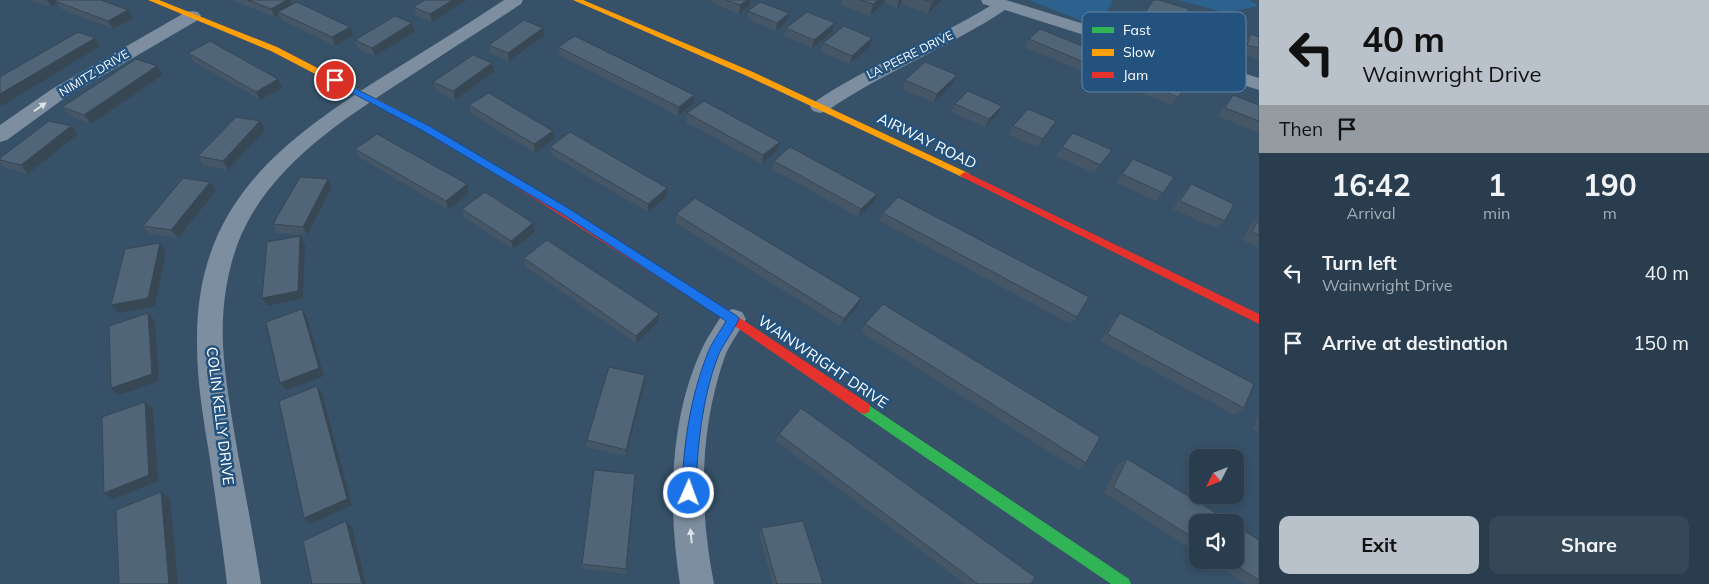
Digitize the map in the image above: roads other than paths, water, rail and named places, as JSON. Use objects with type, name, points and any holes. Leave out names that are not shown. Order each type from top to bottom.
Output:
[{"type":"street","name":"WAINWRIGHT DRIVE","points":[[152,0],[274,49],[428,130],[564,210],[733,319],[1124,584]]},
{"type":"street","name":"COLIN KELLY DRIVE","points":[[244,584],[211,374],[210,329],[214,287],[224,247],[234,224],[250,196],[270,172],[300,142],[366,96],[515,0]]},
{"type":"street","name":"AIRWAY ROAD","points":[[577,0],[820,107],[1259,319]]},
{"type":"street","name":"LA PEERE DRIVE","points":[[820,107],[840,92],[866,77],[977,22],[995,2]]},
{"type":"street","points":[[995,2],[1082,29]]},
{"type":"street","name":"NIMITZ DRIVE","points":[[0,135],[59,93],[192,16]]},
{"type":"street","points":[[1246,80],[1259,84]]},
{"type":"street","points":[[697,584],[688,511],[690,457],[700,398],[713,354],[733,319]]}]
